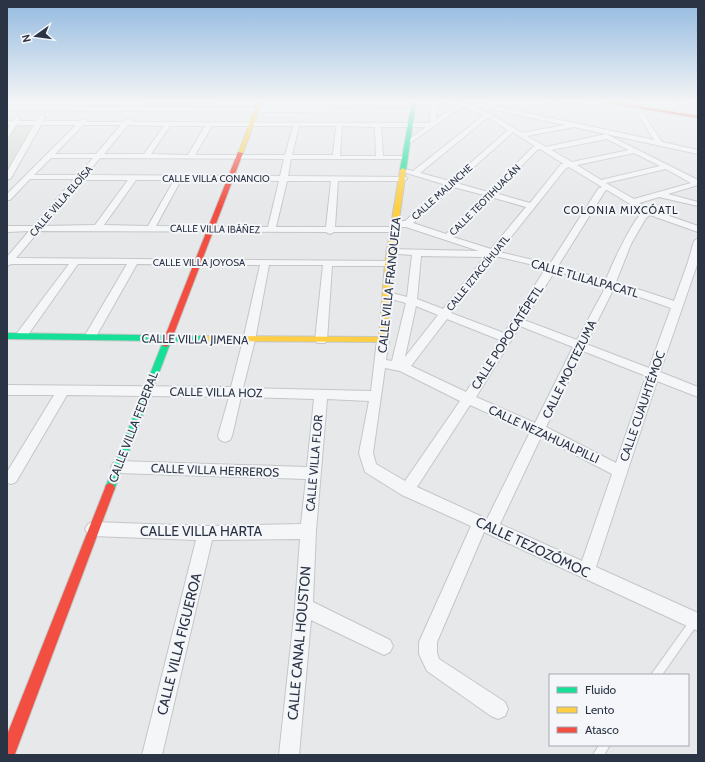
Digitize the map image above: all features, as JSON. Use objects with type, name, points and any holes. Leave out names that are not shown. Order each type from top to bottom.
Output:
[{"type":"street","points":[[7,178],[31,137]]},
{"type":"street","points":[[7,198],[68,137]]},
{"type":"street","name":"CALLE VILLA ELOÍSA","points":[[8,262],[116,137]]},
{"type":"street","points":[[146,156],[159,137]]},
{"type":"street","points":[[191,156],[202,137]]},
{"type":"street","name":"CALLE VILLA FEDERAL","points":[[7,754],[146,392],[246,137]]},
{"type":"street","points":[[272,230],[293,137]]},
{"type":"street","points":[[336,157],[338,137]]},
{"type":"street","points":[[379,137],[380,157]]},
{"type":"street","name":"CALLE VILLA FRANQUEZA","points":[[370,468],[366,453],[376,396],[383,340],[388,295],[389,263],[403,175],[404,158],[409,137]]},
{"type":"street","points":[[408,143],[416,137]]},
{"type":"street","points":[[415,173],[461,137]]},
{"type":"street","name":"CALLE MALINCHE","points":[[407,224],[503,137]]},
{"type":"street","points":[[524,137],[649,212],[698,229]]},
{"type":"street","points":[[543,148],[607,137],[698,183]]},
{"type":"street","points":[[630,137],[698,152]]},
{"type":"street","points":[[654,137],[658,143]]},
{"type":"street","points":[[669,146],[698,159]]},
{"type":"street","name":"CALLE TEOTIHUACÁN","points":[[448,237],[491,195],[535,148],[543,148]]},
{"type":"street","points":[[571,164],[635,151]]},
{"type":"street","points":[[49,156],[404,158]]},
{"type":"street","name":"CALLE IZTACCÍHUATL","points":[[400,366],[445,314],[564,166],[571,164]]},
{"type":"street","points":[[604,184],[666,167]]},
{"type":"street","name":"CALLE VILLA CONANCIO","points":[[29,177],[334,178],[403,175],[415,173],[532,206]]},
{"type":"street","points":[[98,228],[134,177]]},
{"type":"street","points":[[151,228],[179,177]]},
{"type":"street","points":[[330,230],[334,178]]},
{"type":"street","points":[[633,202],[698,183]]},
{"type":"street","name":"CALLE POPOCATÉPETL","points":[[407,490],[468,399],[505,338],[604,184]]},
{"type":"street","points":[[662,194],[698,204]]},
{"type":"street","name":"CALLE MOCTEZUMA","points":[[498,709],[433,665],[428,654],[428,642],[485,525],[539,430],[611,284],[612,278],[627,244],[643,216],[649,212]]},
{"type":"street","name":"CALLE TLILALPACATL","points":[[394,227],[407,224],[448,237],[493,254],[552,267],[611,284],[676,306]]},
{"type":"street","name":"CALLE VILLA IBÁÑEZ","points":[[7,229],[151,228],[330,230],[394,227]]},
{"type":"street","name":"CALLE CUAUHTÉMOC","points":[[586,572],[676,306],[696,263],[698,241]]},
{"type":"street","name":"CALLE TLILALPACATL","points":[[391,251],[417,253],[493,254]]},
{"type":"street","points":[[380,363],[400,366],[412,301],[417,253]]},
{"type":"street","name":"CALLE VILLA JOYOSA","points":[[8,262],[389,263]]},
{"type":"street","points":[[21,336],[75,262]]},
{"type":"street","points":[[90,337],[133,262]]},
{"type":"street","points":[[225,436],[249,340],[265,262]]},
{"type":"street","points":[[321,340],[328,263]]},
{"type":"street","points":[[388,295],[412,301],[505,338]]},
{"type":"street","points":[[517,321],[698,392]]},
{"type":"street","name":"CALLE VILLA JIMENA","points":[[7,336],[249,340],[383,340]]},
{"type":"street","name":"CALLE NEZAHUALPILLI","points":[[400,366],[468,399],[539,430],[620,470]]},
{"type":"street","name":"CALLE VILLA HOZ","points":[[7,390],[235,392],[376,396]]},
{"type":"street","points":[[11,478],[64,390]]},
{"type":"street","name":"CALLE VILLA FLOR","points":[[308,531],[321,394]]},
{"type":"street","name":"CALLE VILLA HERREROS","points":[[118,467],[313,473]]},
{"type":"street","name":"CALLE TEZOZÓMOC","points":[[370,468],[407,490],[697,622]]},
{"type":"street","name":"CALLE VILLA HARTA","points":[[93,529],[206,533],[308,531]]},
{"type":"street","name":"CALLE CANAL HOUSTON","points":[[289,755],[304,607],[308,531]]},
{"type":"street","name":"CALLE VILLA FIGUEROA","points":[[152,755],[206,533]]},
{"type":"street","points":[[304,607],[384,646]]},
{"type":"lane","points":[[657,674],[697,622]]},
{"type":"lane","points":[[598,755],[604,746]]},
{"type":"shaded area","points":[[9,137],[28,137],[7,174],[7,141]]},
{"type":"traffic: fast","points":[[403,170],[408,137]]},
{"type":"traffic: fast","points":[[7,336],[205,339]]},
{"type":"traffic: fast","points":[[110,488],[166,344]]},
{"type":"traffic: slow","points":[[240,153],[246,137]]},
{"type":"traffic: slow","points":[[205,339],[383,340],[389,263],[403,170]]},
{"type":"traffic: jam","points":[[166,344],[240,153]]},
{"type":"traffic: jam","points":[[7,754],[110,488]]},
{"type":"district","name":"COLONIA MIXCÓATL","points":[[621,210]]}]
